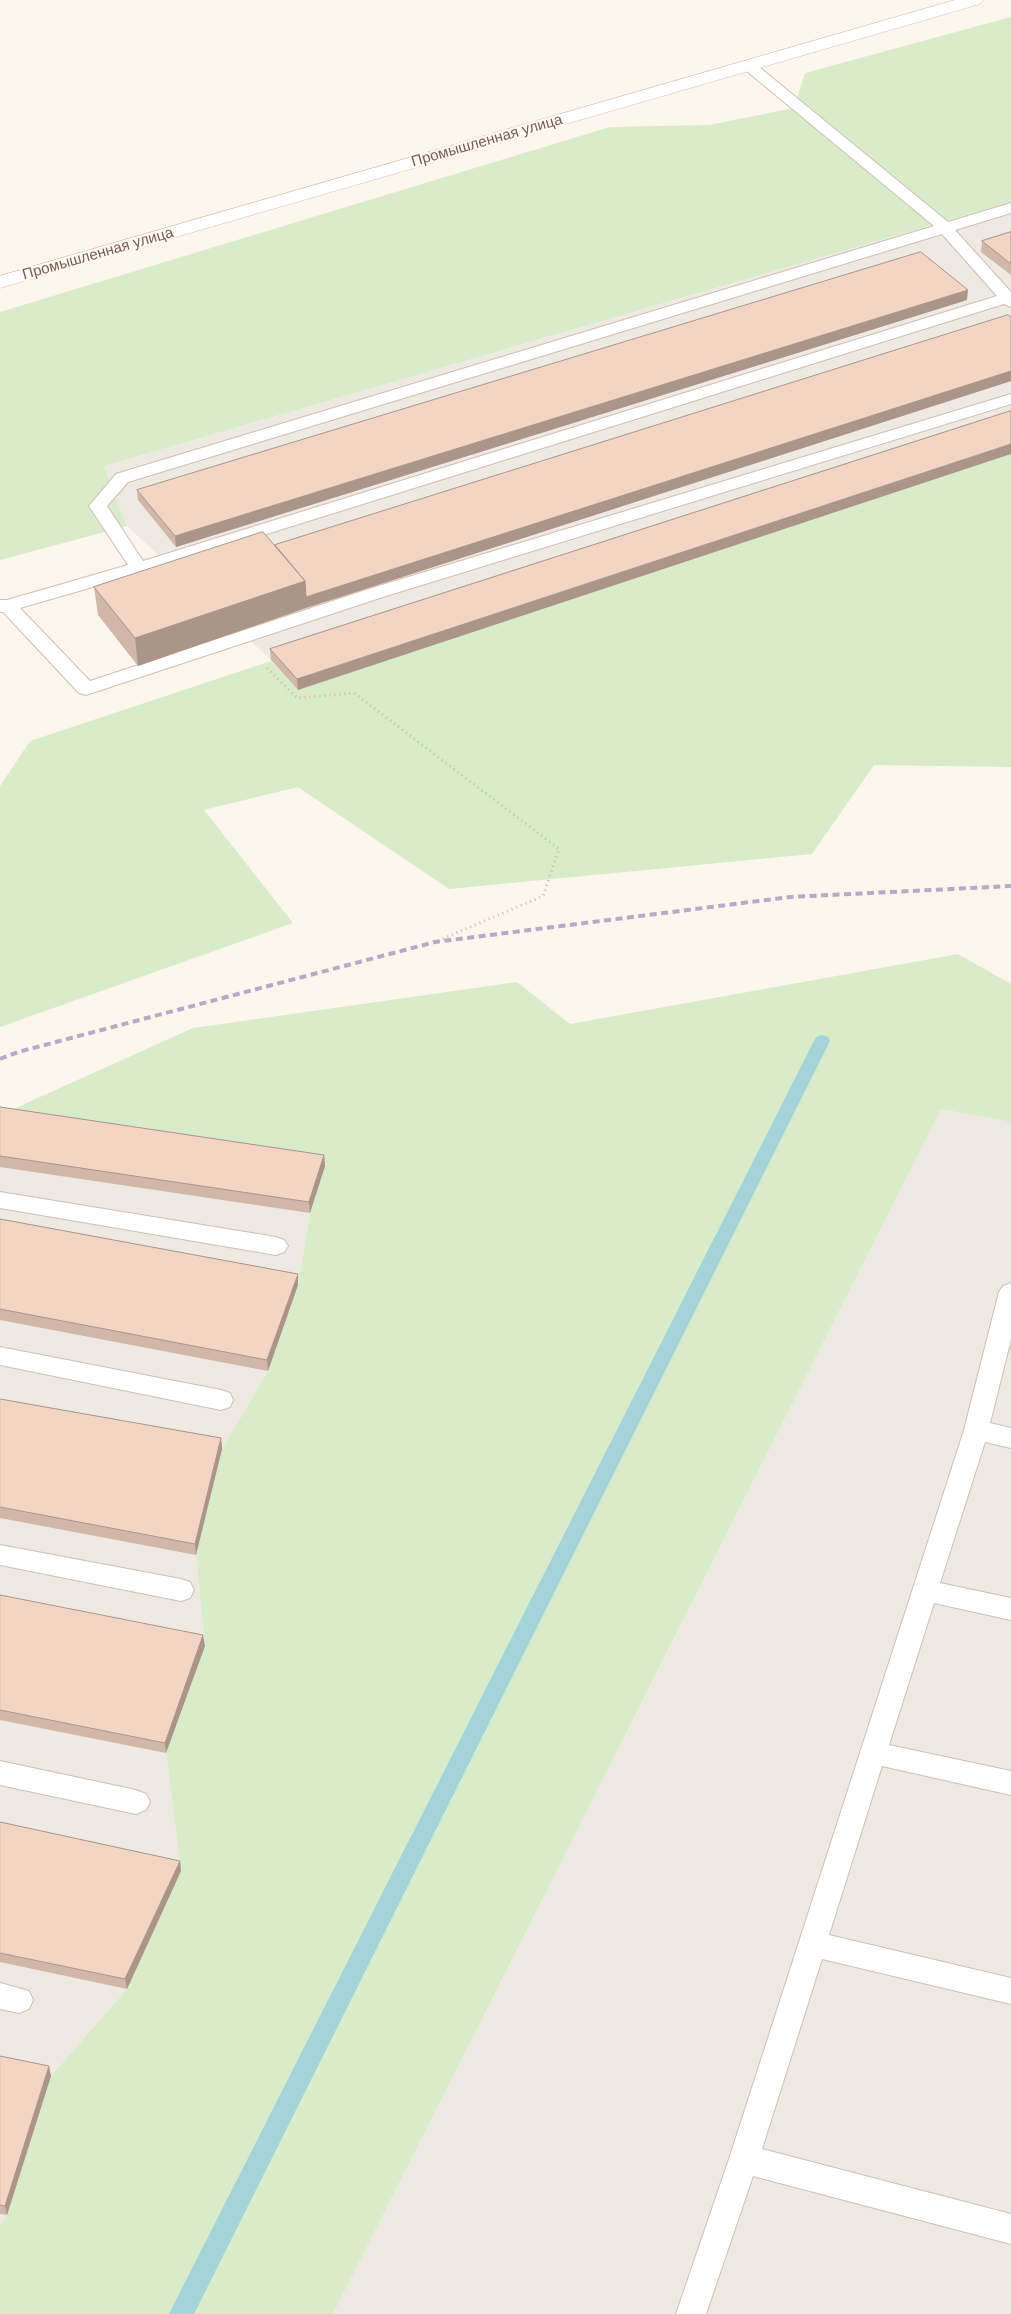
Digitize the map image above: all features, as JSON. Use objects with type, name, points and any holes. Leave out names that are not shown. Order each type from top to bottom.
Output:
[{"type":"street","name":"Промышленная улица","points":[[0,282],[974,0]]},
{"type":"lane","points":[[748,65],[944,227],[1009,299],[139,568],[4,606],[86,690],[379,592],[1011,399]]},
{"type":"lane","points":[[139,568],[98,506],[122,478],[1011,208]]},
{"type":"lane","points":[[0,1200],[276,1246]]},
{"type":"lane","points":[[691,2314],[744,2159],[976,1430],[1011,1292]]},
{"type":"lane","points":[[0,1356],[221,1400]]},
{"type":"lane","points":[[976,1430],[1011,1438]]},
{"type":"lane","points":[[0,1555],[181,1590]]},
{"type":"lane","points":[[925,1590],[1011,1609]]},
{"type":"lane","points":[[874,1753],[1011,1783]]},
{"type":"lane","points":[[0,1773],[136,1802]]},
{"type":"lane","points":[[813,1944],[1011,1991]]},
{"type":"lane","points":[[744,2159],[1011,2229]]},
{"type":"path","points":[[238,640],[297,698],[354,692],[559,849],[543,896],[435,942]]},
{"type":"shaded area","points":[[1011,202],[1011,454],[298,690],[271,660],[127,526],[104,466]]},
{"type":"shaded area","points":[[941,1109],[1011,1122],[1011,2314],[333,2314]]},
{"type":"shaded area","points":[[0,1118],[325,1166],[310,1213],[298,1285],[268,1371],[222,1449],[196,1555],[205,1646],[166,1753],[181,1871],[127,1989],[51,2076],[7,2215],[0,2226]]},
{"type":"green space","points":[[1011,17],[1011,202],[104,466],[127,526],[0,560],[0,312],[610,127],[709,125],[794,108],[805,73]]},
{"type":"green space","points":[[1011,454],[1011,767],[874,765],[812,854],[449,889],[298,787],[204,810],[293,923],[0,1027],[0,786],[30,741],[271,661],[298,690]]},
{"type":"green space","points":[[958,954],[1011,984],[1011,1122],[941,1109],[333,2314],[0,2314],[0,2226],[7,2215],[51,2076],[127,1989],[181,1871],[166,1753],[205,1646],[196,1555],[222,1449],[268,1371],[298,1285],[310,1213],[325,1166],[0,1115],[193,1028],[517,982],[570,1024]]},
{"type":"building","points":[[1011,232],[1011,264],[982,241]]},
{"type":"building","points":[[921,252],[968,290],[175,536],[137,490]]},
{"type":"building","points":[[1008,315],[1011,317],[1011,371],[306,597],[305,581],[275,545]]},
{"type":"building","points":[[1011,411],[1011,444],[297,679],[270,649]]},
{"type":"building","points":[[263,532],[305,581],[135,638],[94,587]]},
{"type":"building","points":[[0,1107],[324,1155],[309,1202],[0,1156]]},
{"type":"building","points":[[0,1219],[298,1274],[267,1360],[0,1309]]},
{"type":"building","points":[[0,1399],[221,1438],[195,1544],[0,1507]]},
{"type":"building","points":[[0,1595],[203,1635],[165,1743],[0,1710]]},
{"type":"building","points":[[0,1822],[180,1861],[125,1979],[0,1953]]},
{"type":"building","points":[[0,2056],[49,2066],[5,2206],[0,2205]]},
{"type":"waterway","points":[[181,2314],[822,1041]]},
{"type":"railway","points":[[0,1059],[18,1052],[435,942],[790,897],[1011,886]]}]
